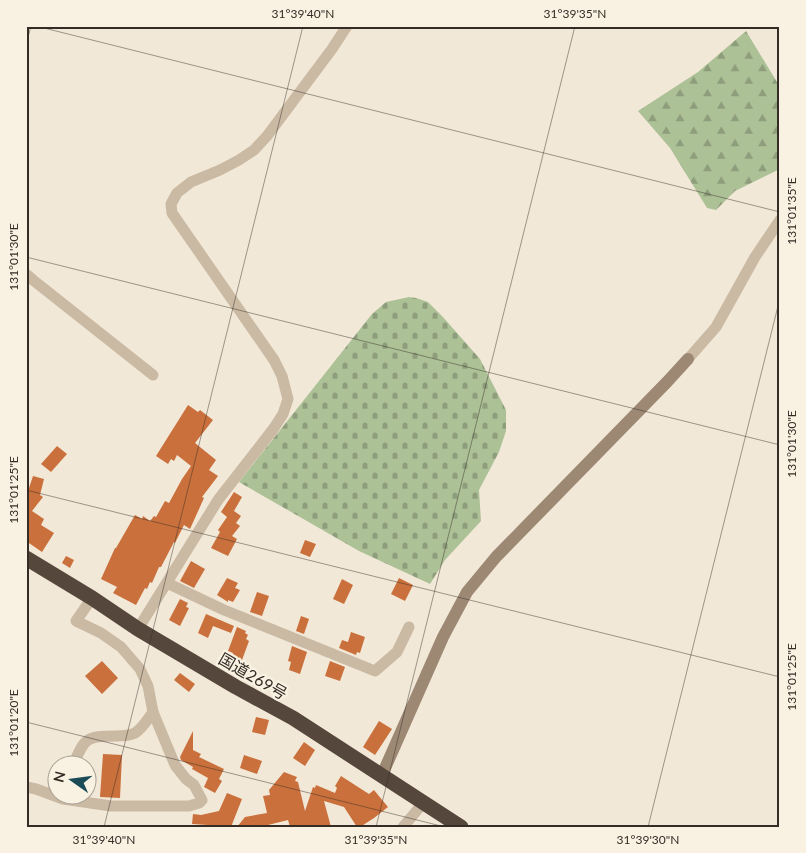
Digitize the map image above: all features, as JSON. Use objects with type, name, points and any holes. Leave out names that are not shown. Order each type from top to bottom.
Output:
[{"type":"highway","name":"国道269号","points":[[26,558],[92,598],[138,629],[293,718],[460,827]]},
{"type":"street","points":[[138,629],[218,500],[274,428],[283,414],[288,399],[282,376],[274,360],[172,213],[171,204],[177,193],[191,182],[220,170],[254,150],[272,130],[347,26]]},
{"type":"street","points":[[382,775],[443,637],[467,592],[496,557],[668,382],[716,327],[755,257],[780,220]]},
{"type":"street","points":[[28,280],[153,375]]},
{"type":"street","points":[[167,583],[224,610],[375,671],[397,652],[409,627]]},
{"type":"street","points":[[92,598],[76,621],[101,633],[121,647],[140,669],[148,686],[153,712],[175,765],[186,779],[194,785],[202,800],[199,804],[189,806],[111,806],[98,804]]},
{"type":"street","points":[[77,756],[88,739],[98,736],[126,736],[135,733],[143,726],[153,712]]},
{"type":"street","points":[[26,787],[48,792]]},
{"type":"street","points":[[403,827],[424,802]]},
{"type":"green space","points":[[746,31],[780,87],[780,169],[735,191],[716,210],[707,208],[670,148],[638,111],[698,72]]},
{"type":"green space","points":[[409,297],[428,302],[480,359],[506,410],[506,431],[499,452],[479,490],[481,521],[445,560],[430,584],[359,551],[239,482],[372,314],[386,302]]},
{"type":"building","points":[[188,405],[198,412],[200,410],[213,420],[195,443],[216,460],[209,470],[218,476],[202,497],[204,498],[190,529],[184,525],[161,567],[159,567],[152,583],[150,582],[147,589],[145,588],[136,605],[113,593],[117,587],[101,579],[115,548],[135,515],[142,519],[143,516],[150,521],[154,516],[156,517],[165,501],[169,503],[191,466],[177,455],[174,461],[171,459],[168,464],[156,456]]},
{"type":"building","points":[[57,446],[67,454],[51,472],[41,464]]},
{"type":"building","points":[[33,476],[44,479],[40,495],[43,497],[32,511],[44,519],[41,525],[54,533],[42,552],[26,541],[26,497]]},
{"type":"building","points":[[234,492],[242,497],[234,511],[241,516],[236,523],[240,526],[232,536],[237,539],[228,556],[211,548],[220,532],[218,530],[227,517],[221,512]]},
{"type":"building","points":[[305,540],[316,544],[310,557],[300,553]]},
{"type":"building","points":[[66,556],[74,560],[70,568],[62,563]]},
{"type":"building","points":[[191,561],[205,569],[194,588],[180,581]]},
{"type":"building","points":[[227,578],[238,583],[235,588],[240,590],[233,602],[228,600],[228,602],[217,595]]},
{"type":"building","points":[[399,578],[413,585],[405,601],[391,594]]},
{"type":"building","points":[[342,579],[353,585],[344,604],[333,599]]},
{"type":"building","points":[[257,592],[269,596],[262,616],[250,612]]},
{"type":"building","points":[[180,599],[188,603],[186,607],[189,608],[180,626],[169,620]]},
{"type":"building","points":[[206,614],[234,626],[231,633],[213,626],[208,638],[198,633]]},
{"type":"building","points":[[301,616],[309,619],[304,634],[296,631]]},
{"type":"building","points":[[237,627],[246,631],[245,633],[248,635],[246,639],[249,641],[242,660],[232,656],[233,653],[228,651]]},
{"type":"building","points":[[351,632],[365,637],[360,653],[357,652],[356,655],[339,648],[342,640],[348,642]]},
{"type":"building","points":[[292,646],[307,652],[300,674],[289,670],[291,662],[288,661]]},
{"type":"building","points":[[102,661],[118,678],[102,694],[85,676]]},
{"type":"building","points":[[330,661],[345,667],[340,681],[325,676]]},
{"type":"building","points":[[180,673],[195,684],[189,692],[174,680]]},
{"type":"building","points":[[256,717],[269,720],[265,735],[252,732]]},
{"type":"building","points":[[379,721],[392,729],[375,755],[363,747]]},
{"type":"building","points":[[193,731],[193,750],[201,754],[199,757],[224,769],[219,779],[222,781],[215,793],[204,787],[208,778],[181,760],[180,757]]},
{"type":"building","points":[[304,742],[315,750],[305,766],[293,758]]},
{"type":"building","points":[[103,754],[122,755],[120,798],[100,797]]},
{"type":"building","points":[[244,755],[262,761],[257,774],[240,768]]},
{"type":"building","points":[[284,772],[297,777],[295,781],[298,782],[305,811],[313,787],[315,788],[316,785],[335,793],[337,788],[335,786],[341,776],[369,794],[374,790],[388,807],[360,827],[357,827],[344,807],[324,801],[331,827],[290,827],[288,820],[268,825],[268,827],[237,827],[245,817],[267,813],[263,796],[270,795],[269,790]]},
{"type":"building","points":[[227,793],[242,799],[231,827],[209,827],[208,825],[192,824],[193,814],[201,815],[219,811]]}]
